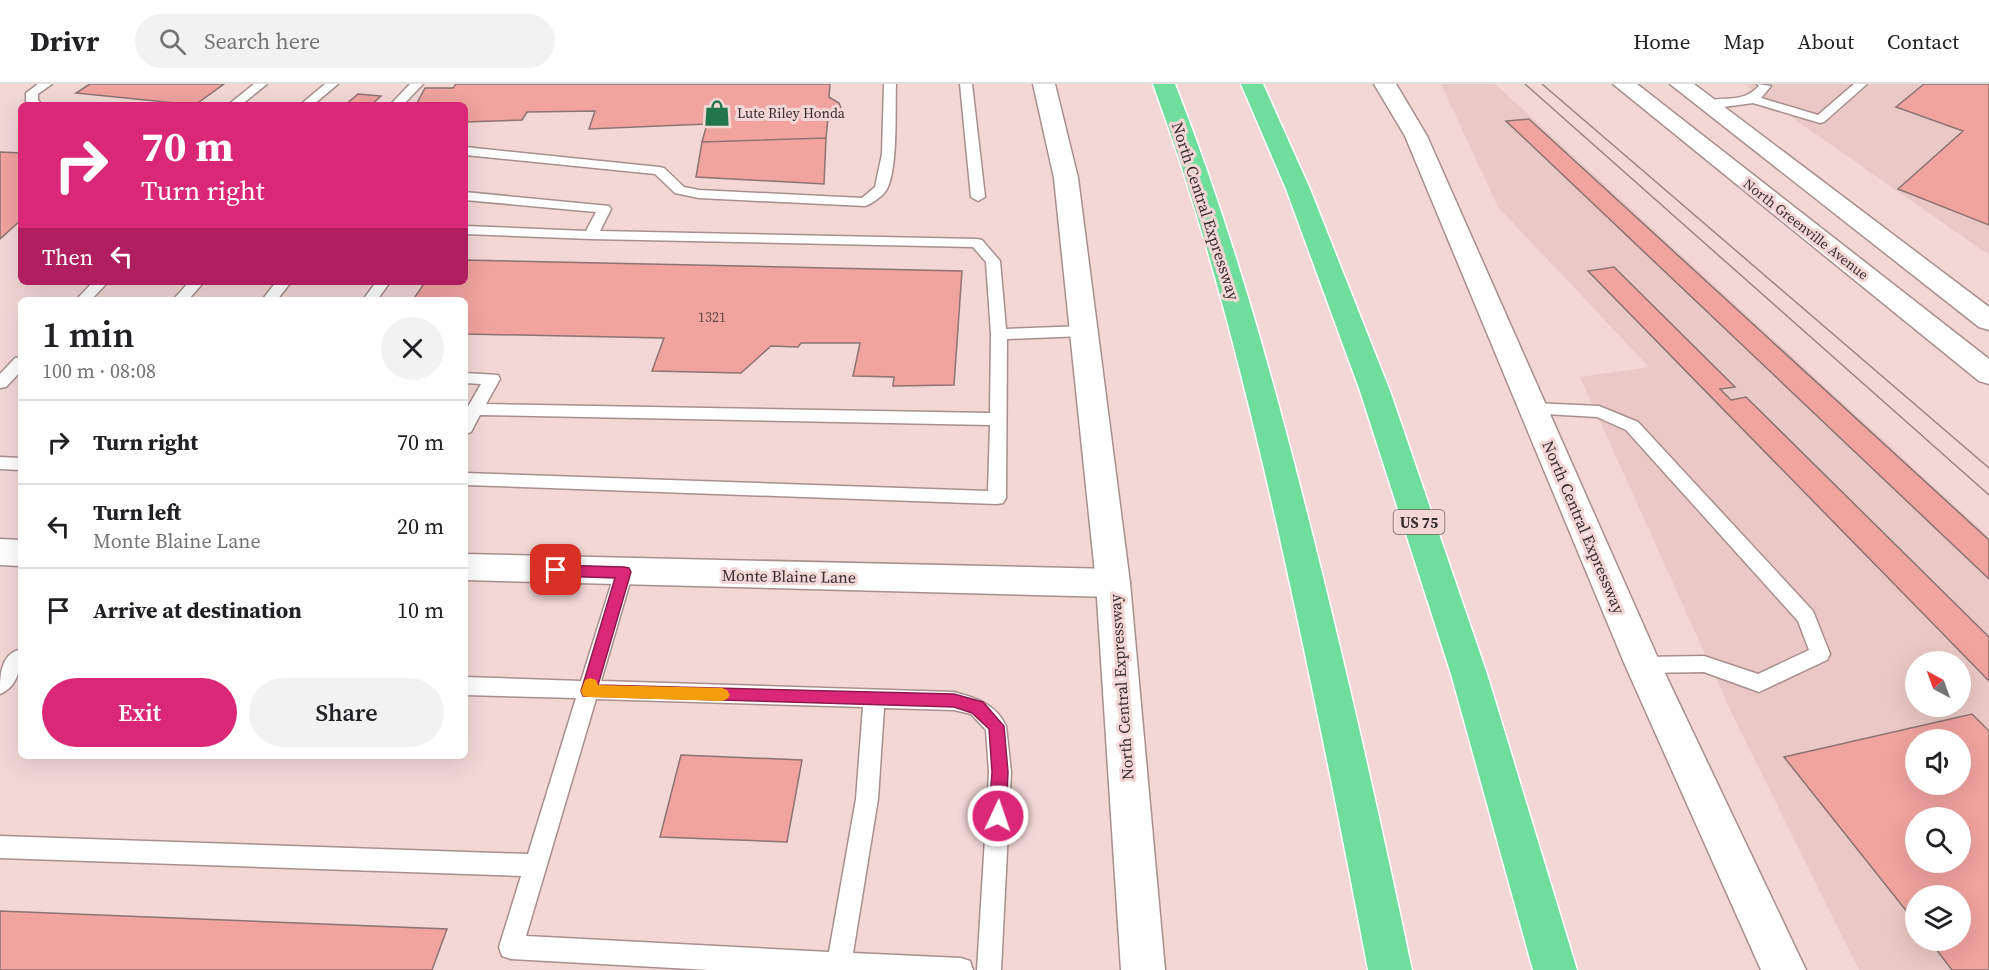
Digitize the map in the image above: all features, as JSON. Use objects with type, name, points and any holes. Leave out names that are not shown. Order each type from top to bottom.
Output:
[{"type":"highway","name":"North Central Expressway","points":[[1164,84],[1187,147],[1228,276],[1276,452],[1335,702],[1390,970]]},
{"type":"highway","name":"US 75","points":[[1252,84],[1298,189],[1379,402],[1469,674],[1555,970]]},
{"type":"main road","name":"North Central Expressway","points":[[1044,84],[1066,178],[1113,583],[1143,970]]},
{"type":"main road","name":"North Central Expressway","points":[[1385,84],[1416,136],[1643,665],[1784,970]]},
{"type":"main road","name":"North Greenville Avenue","points":[[1624,84],[1989,374]]},
{"type":"main road","points":[[1681,84],[1989,321]]},
{"type":"main road","points":[[1659,112],[1709,105]]},
{"type":"main road","points":[[0,552],[18,553]]},
{"type":"main road","name":"Monte Blaine Lane","points":[[468,567],[1113,583]]},
{"type":"lane","points":[[33,102],[32,93],[46,84]]},
{"type":"lane","points":[[238,102],[261,84]]},
{"type":"lane","points":[[310,102],[332,84]]},
{"type":"lane","points":[[399,102],[417,84]]},
{"type":"lane","points":[[468,151],[660,171],[680,190],[699,194],[865,202],[881,188],[888,154],[890,84]]},
{"type":"lane","points":[[966,84],[978,197]]},
{"type":"lane","points":[[1754,99],[1765,86],[1763,84]]},
{"type":"lane","points":[[1709,105],[1754,99],[1820,119],[1861,84]]},
{"type":"lane","points":[[468,196],[604,209],[591,236]]},
{"type":"lane","points":[[468,230],[591,236],[977,243],[993,261],[999,334],[997,498],[468,479]]},
{"type":"lane","points":[[86,297],[98,285]]},
{"type":"lane","points":[[183,297],[194,285]]},
{"type":"lane","points":[[272,297],[282,285]]},
{"type":"lane","points":[[999,334],[1084,332]]},
{"type":"lane","points":[[0,383],[18,365]]},
{"type":"lane","points":[[468,378],[492,379],[468,422]]},
{"type":"lane","points":[[475,409],[998,419]]},
{"type":"lane","points":[[1534,409],[1599,412],[1632,426],[1806,617],[1820,654],[1759,683],[1704,664],[1643,665]]},
{"type":"lane","points":[[0,463],[18,464]]},
{"type":"lane","points":[[624,572],[511,947],[838,968],[961,970]]},
{"type":"lane","points":[[0,685],[13,658]]},
{"type":"lane","points":[[468,686],[954,700],[977,707],[996,726],[1000,772],[989,970]]},
{"type":"lane","points":[[838,968],[864,820],[873,743],[874,699]]},
{"type":"lane","points":[[0,847],[536,865]]},
{"type":"shaded area","points":[[1441,84],[1495,84],[1989,537],[1989,970],[1859,970],[1733,716],[1580,377],[1649,367],[1498,207]]},
{"type":"shaded area","points":[[1744,84],[1989,84],[1989,255]]},
{"type":"building","points":[[90,84],[224,84],[199,102],[165,102],[76,93]]},
{"type":"building","name":"Lute Riley Honda","points":[[456,84],[830,84],[829,97],[839,103],[841,108],[839,114],[828,118],[826,138],[702,142],[707,124],[589,129],[595,111],[527,112],[522,120],[468,122],[468,102],[418,102],[425,88],[453,88]]},
{"type":"building","points":[[1924,84],[1989,84],[1989,225],[1898,189],[1963,131],[1896,107]]},
{"type":"building","points":[[358,94],[381,96],[374,102],[349,102]]},
{"type":"building","points":[[1529,119],[1989,540],[1989,579],[1506,121]]},
{"type":"building","points":[[826,138],[824,184],[696,177],[702,142]]},
{"type":"building","points":[[0,152],[18,153],[18,223],[0,239]]},
{"type":"building","points":[[468,260],[962,271],[954,385],[893,386],[894,377],[853,376],[860,343],[801,343],[798,347],[771,346],[741,373],[652,371],[664,338],[468,334],[468,297],[415,297],[423,285],[468,285]]},
{"type":"building","points":[[1614,267],[1735,387],[1720,389],[1731,400],[1746,397],[1989,637],[1989,681],[1971,663],[1971,651],[1960,651],[1588,271]]},
{"type":"building","points":[[1972,714],[1989,731],[1989,970],[1952,970],[1937,951],[1971,951],[1971,885],[1905,885],[1905,909],[1784,757],[1905,729],[1905,795],[1971,795],[1971,729],[1906,729],[1959,717],[1971,717]]},
{"type":"building","points":[[681,755],[802,760],[787,842],[660,837]]},
{"type":"building","points":[[0,911],[447,929],[432,970],[0,970]]},
{"type":"tram line","points":[[1525,84],[1989,495]]},
{"type":"tram line","points":[[1542,84],[1989,468]]},
{"type":"slow traffic","points":[[590,685],[588,691],[722,695]]},
{"type":"place","name":"Lute Riley Honda","points":[[717,113]]},
{"type":"route","points":[[556,570],[624,572],[588,691],[954,700],[977,707],[996,726],[1000,772],[998,816]]}]
